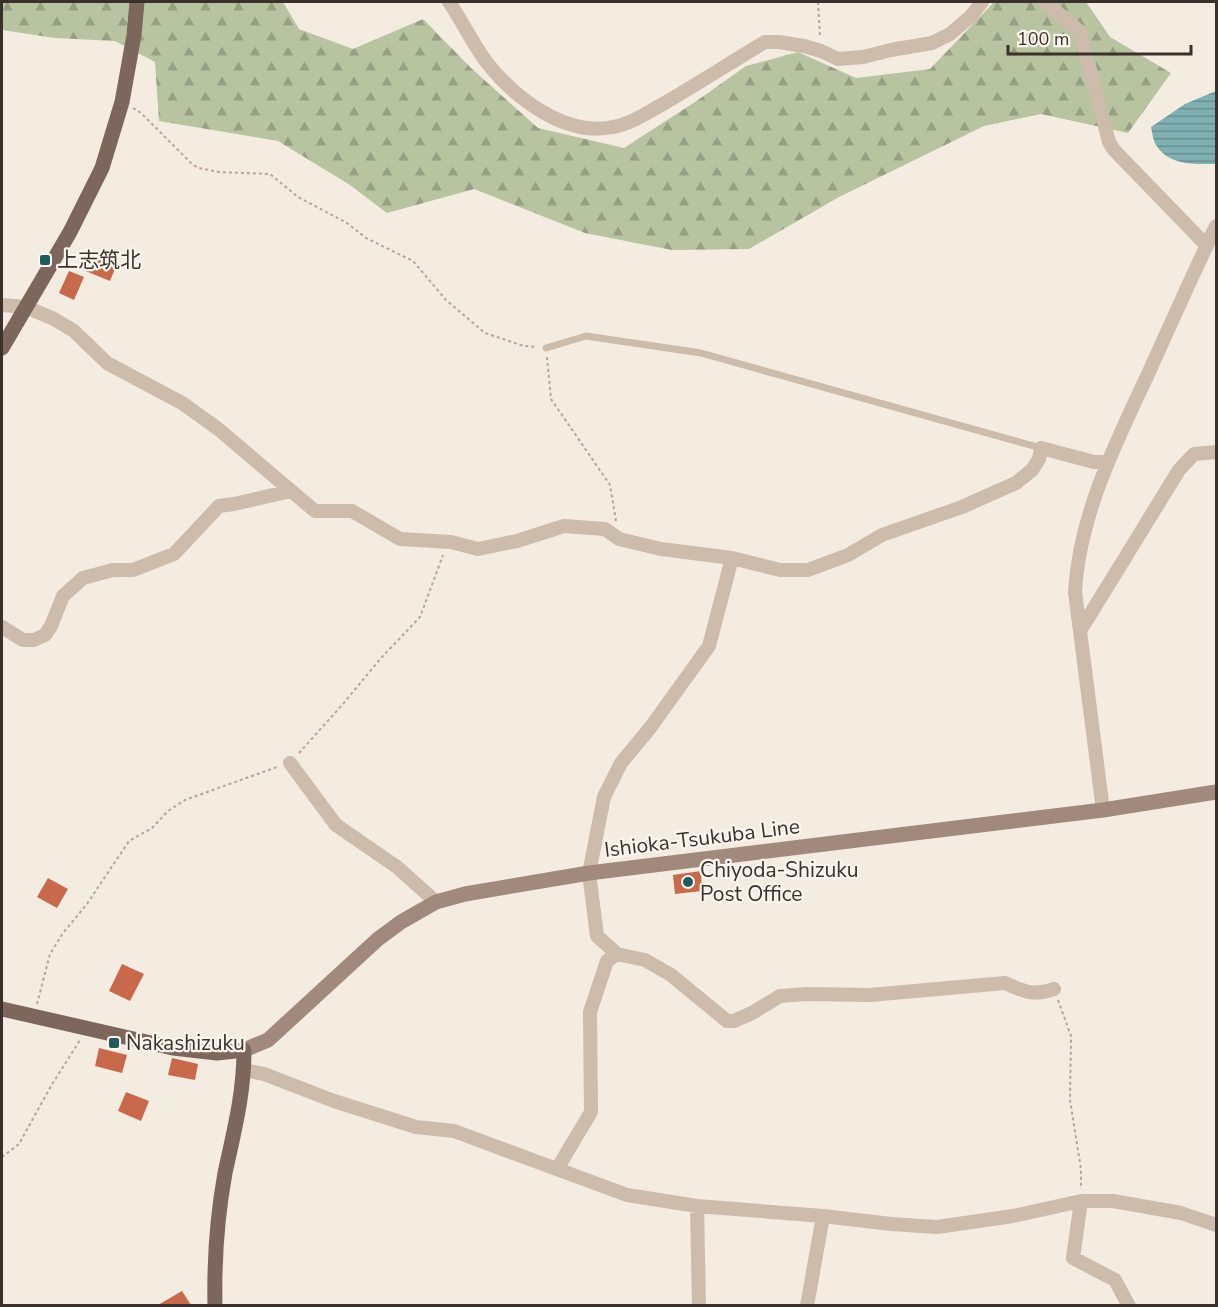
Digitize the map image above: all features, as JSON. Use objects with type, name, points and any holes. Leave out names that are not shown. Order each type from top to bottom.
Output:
[{"type":"main road","points":[[2,348],[90,195],[102,168],[122,102],[134,35],[137,2]]},
{"type":"main road","name":"Ishioka-Tsukuba Line","points":[[244,1050],[268,1040],[378,939],[436,902],[465,894],[589,873],[1102,810],[1216,792]]},
{"type":"main road","points":[[2,1010],[196,1052],[244,1050],[240,1106],[225,1174],[219,1215],[215,1256],[216,1305]]},
{"type":"street","points":[[449,2],[488,64],[508,85],[531,104],[552,117],[574,126],[596,129],[614,127],[641,116],[765,42],[780,42],[821,51],[838,59],[863,57],[932,43],[950,34],[971,16],[982,2]]},
{"type":"street","points":[[1045,2],[1080,32],[1109,142],[1114,150],[1207,246]]},
{"type":"street","points":[[1102,810],[1075,592],[1076,573],[1085,531],[1107,462],[1216,226]]},
{"type":"street","points":[[2,305],[26,307],[74,331],[106,363],[182,403],[208,422],[315,512],[352,511],[400,539],[451,542],[478,549],[518,541],[564,526],[604,529],[620,539],[661,549],[732,558],[780,570],[808,570],[848,555],[882,535],[962,507],[1016,483],[1032,470],[1039,459],[1041,448],[1094,462],[1107,462]]},
{"type":"street","points":[[1080,631],[1179,470],[1194,454],[1216,452]]},
{"type":"street","points":[[2,627],[23,640],[34,640],[45,635],[63,596],[83,578],[113,570],[133,570],[174,554],[219,506],[291,491]]},
{"type":"street","points":[[732,558],[709,646],[621,764],[604,797],[589,873],[597,936],[617,954],[645,960],[671,975],[727,1021],[734,1021],[780,996],[789,995],[870,995],[1005,983],[1024,992],[1038,994],[1054,989]]},
{"type":"street","points":[[290,763],[336,825],[397,867],[436,902]]},
{"type":"street","points":[[557,1169],[591,1112],[590,1012],[607,960],[617,954]]},
{"type":"street","points":[[244,1070],[264,1074],[334,1101],[416,1127],[454,1131],[627,1195],[697,1206],[937,1227],[1013,1216],[1081,1202],[1113,1201],[1181,1213],[1216,1225]]},
{"type":"street","points":[[1081,1202],[1073,1258],[1115,1280],[1129,1305]]},
{"type":"street","points":[[697,1206],[699,1305]]},
{"type":"street","points":[[807,1305],[823,1216]]},
{"type":"lane","points":[[546,348],[586,336],[701,353],[1041,448]]},
{"type":"path","points":[[818,2],[821,51]]},
{"type":"path","points":[[122,102],[141,113],[193,165],[219,172],[270,174],[298,197],[347,223],[366,238],[413,261],[446,300],[485,333],[524,346],[546,348],[551,399],[610,485],[620,539]]},
{"type":"path","points":[[33,1018],[50,954],[129,841],[152,828],[168,811],[185,800],[290,763],[381,658],[420,617],[439,562],[451,542]]},
{"type":"path","points":[[1054,989],[1071,1036],[1070,1100],[1081,1169],[1081,1202]]},
{"type":"path","points":[[2,1157],[19,1144],[85,1029]]},
{"type":"green space","points":[[2,2],[283,2],[299,29],[353,49],[423,19],[471,68],[538,128],[624,148],[746,66],[798,52],[856,78],[930,69],[994,2],[1086,2],[1110,37],[1171,73],[1128,133],[1041,114],[984,126],[839,197],[749,249],[672,250],[585,233],[474,189],[387,213],[350,185],[278,141],[159,121],[155,62],[115,41],[55,38],[2,30]]},
{"type":"water","points":[[1216,91],[1216,164],[1183,162],[1161,152],[1155,143],[1151,127],[1185,104]]},
{"type":"building","points":[[89,256],[116,266],[110,281],[83,270]]},
{"type":"building","points":[[69,271],[84,277],[74,300],[59,293]]},
{"type":"building","points":[[701,871],[702,891],[675,894],[673,875]]},
{"type":"building","points":[[48,878],[68,889],[57,908],[37,897]]},
{"type":"building","points":[[122,964],[144,974],[130,1001],[109,991]]},
{"type":"building","points":[[99,1048],[127,1055],[122,1073],[95,1066]]},
{"type":"building","points":[[172,1058],[198,1064],[195,1080],[168,1075]]},
{"type":"building","points":[[126,1092],[149,1101],[141,1121],[118,1111]]},
{"type":"building","points":[[182,1291],[191,1305],[158,1305]]},
{"type":"place","name":"上志筑北","points":[[45,260]]},
{"type":"place","name":"Chiyoda-Shizuku Post Office","points":[[688,882]]},
{"type":"place","name":"Nakashizuku","points":[[114,1043]]}]
